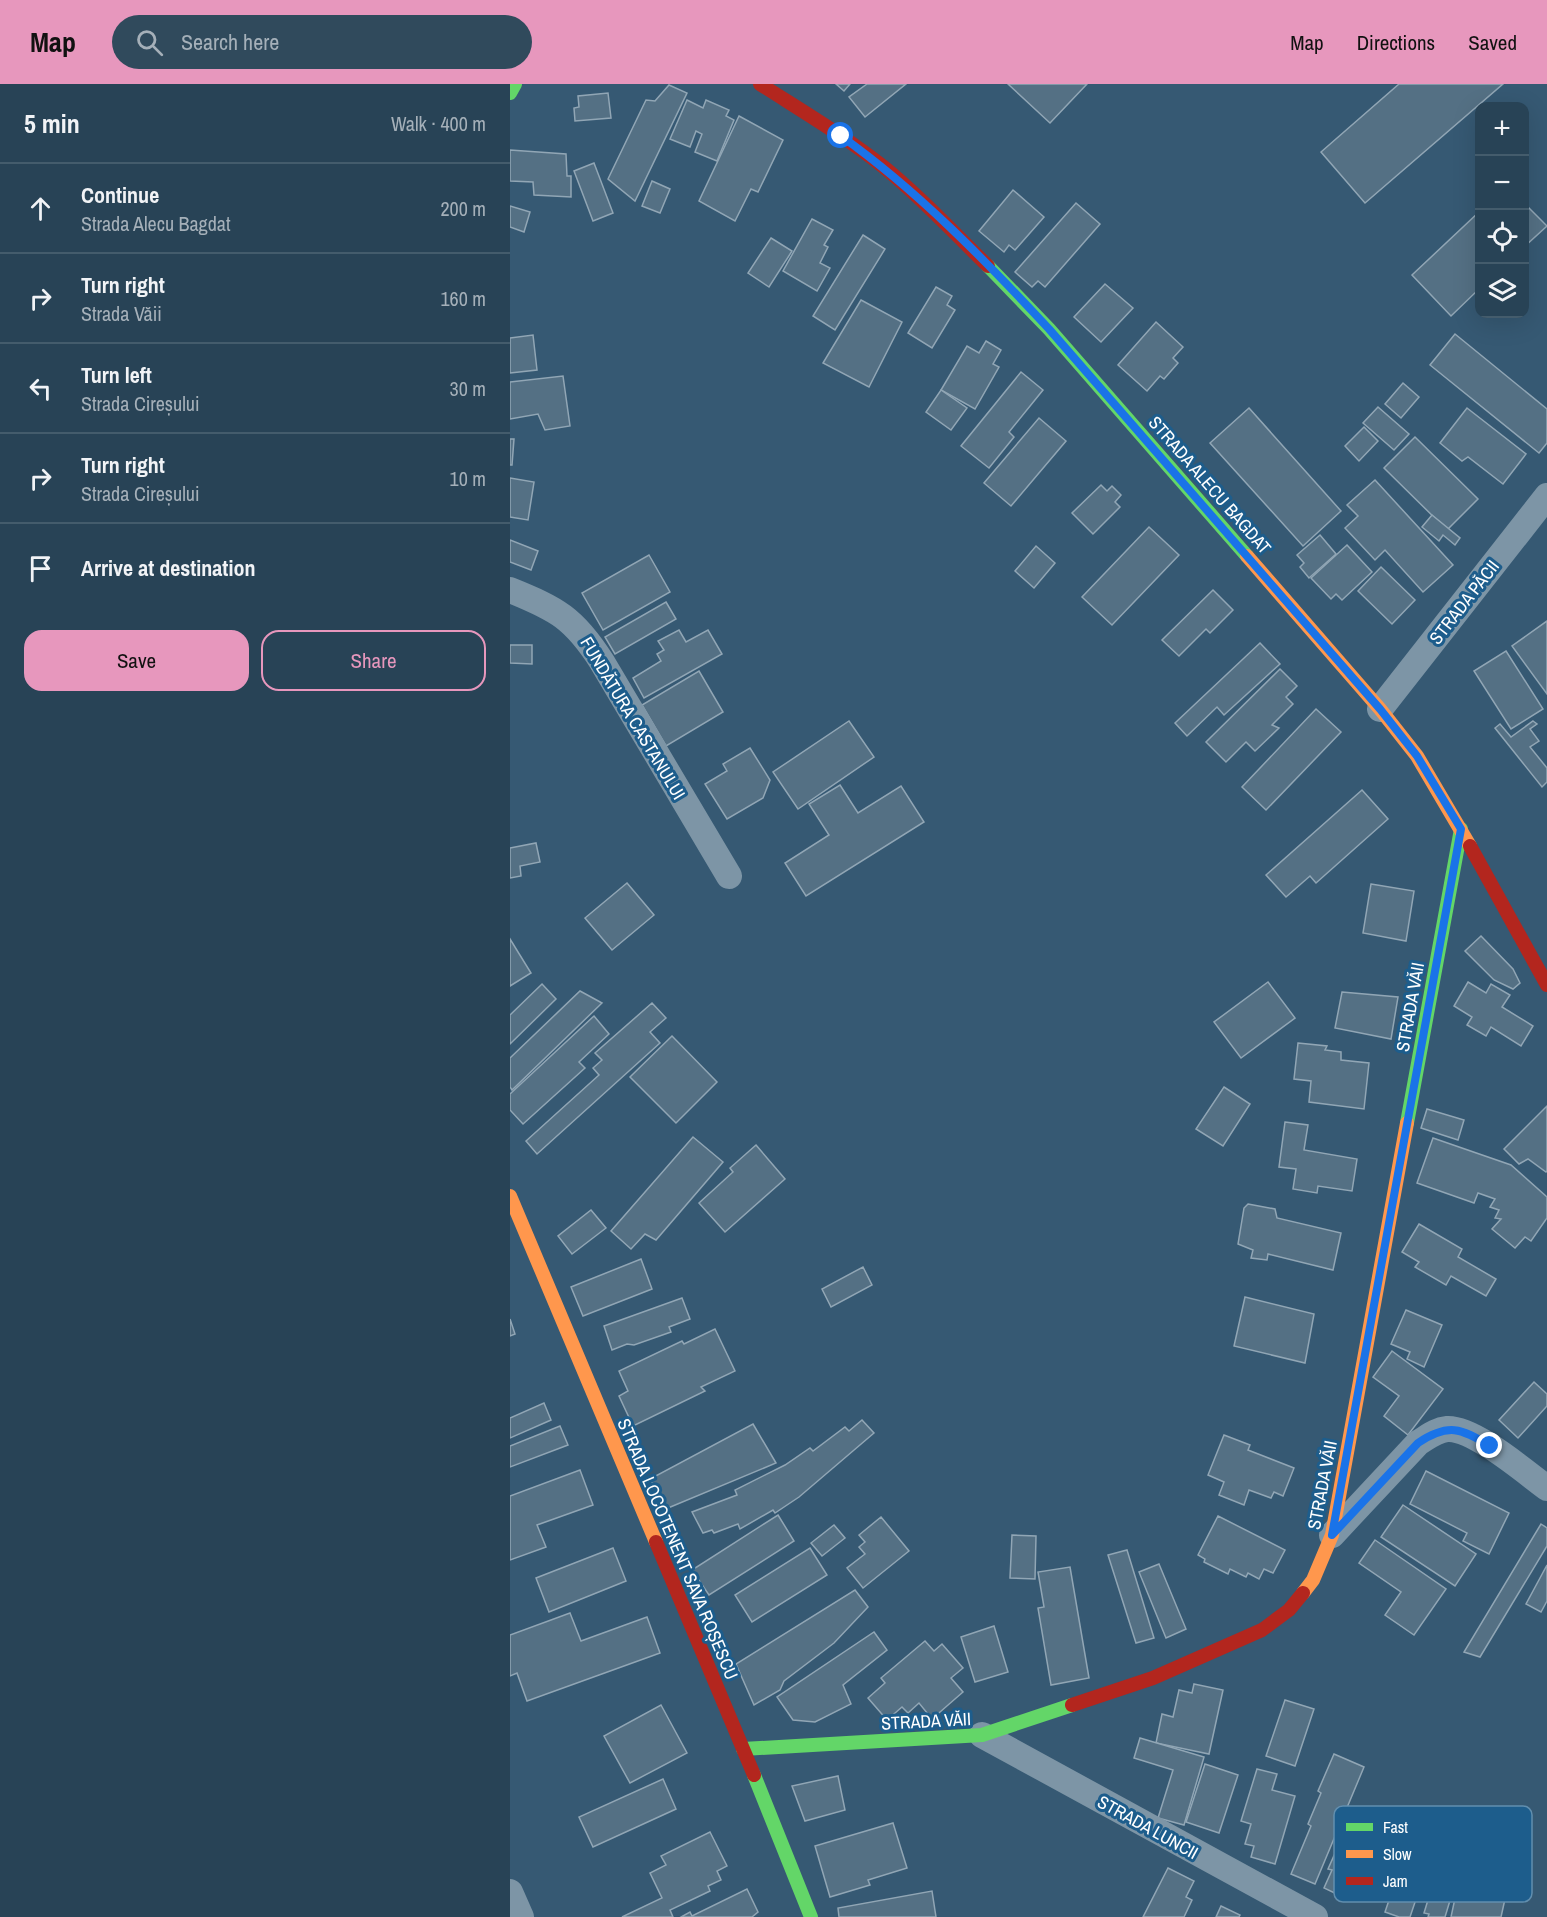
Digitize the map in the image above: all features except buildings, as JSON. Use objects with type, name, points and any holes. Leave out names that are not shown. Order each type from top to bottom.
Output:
[{"type":"street","points":[[510,93],[515,84]]},
{"type":"street","name":"STRADA ALECU BAGDAT","points":[[760,84],[841,136],[885,168],[1014,291],[1049,329],[1380,709],[1417,756],[1461,829],[1547,985]]},
{"type":"street","name":"STRADA PĂCII","points":[[1380,709],[1547,496]]},
{"type":"street","name":"FUNDĂTURA CASTANULUI","points":[[510,590],[551,608],[567,618],[581,632],[602,662],[729,876]]},
{"type":"street","name":"STRADA VĂII","points":[[743,1749],[982,1735],[1153,1678],[1262,1630],[1289,1610],[1313,1580],[1332,1535],[1461,829]]},
{"type":"street","name":"STRADA LOCOTENENT SAVA ROȘESCU","points":[[510,1196],[743,1749],[811,1917]]},
{"type":"street","points":[[1332,1535],[1418,1443],[1434,1432],[1449,1429],[1471,1434],[1547,1488]]},
{"type":"street","name":"STRADA LUNCII","points":[[982,1735],[1301,1914]]},
{"type":"street","points":[[510,1892],[521,1917]]},
{"type":"traffic: fast","points":[[510,93],[515,84]]},
{"type":"traffic: fast","points":[[988,266],[1049,329],[1247,556]]},
{"type":"traffic: fast","points":[[1407,1123],[1461,829]]},
{"type":"traffic: fast","points":[[743,1749],[982,1735],[1072,1705]]},
{"type":"traffic: fast","points":[[754,1775],[811,1917]]},
{"type":"traffic: slow","points":[[1247,556],[1380,709],[1417,756],[1470,846]]},
{"type":"traffic: slow","points":[[1303,1593],[1313,1580],[1332,1535],[1407,1123]]},
{"type":"traffic: slow","points":[[510,1196],[656,1542]]},
{"type":"traffic: jam","points":[[760,84],[839,135],[899,179],[988,266]]},
{"type":"traffic: jam","points":[[1470,846],[1547,985]]},
{"type":"traffic: jam","points":[[656,1542],[754,1775]]},
{"type":"traffic: jam","points":[[1072,1705],[1153,1678],[1262,1630],[1289,1610],[1303,1593]]},
{"type":"route","points":[[841,136],[907,187],[1014,291],[1049,329],[1380,709],[1417,756],[1461,829],[1332,1535],[1418,1443],[1434,1432],[1449,1429],[1471,1434],[1490,1446]]}]
